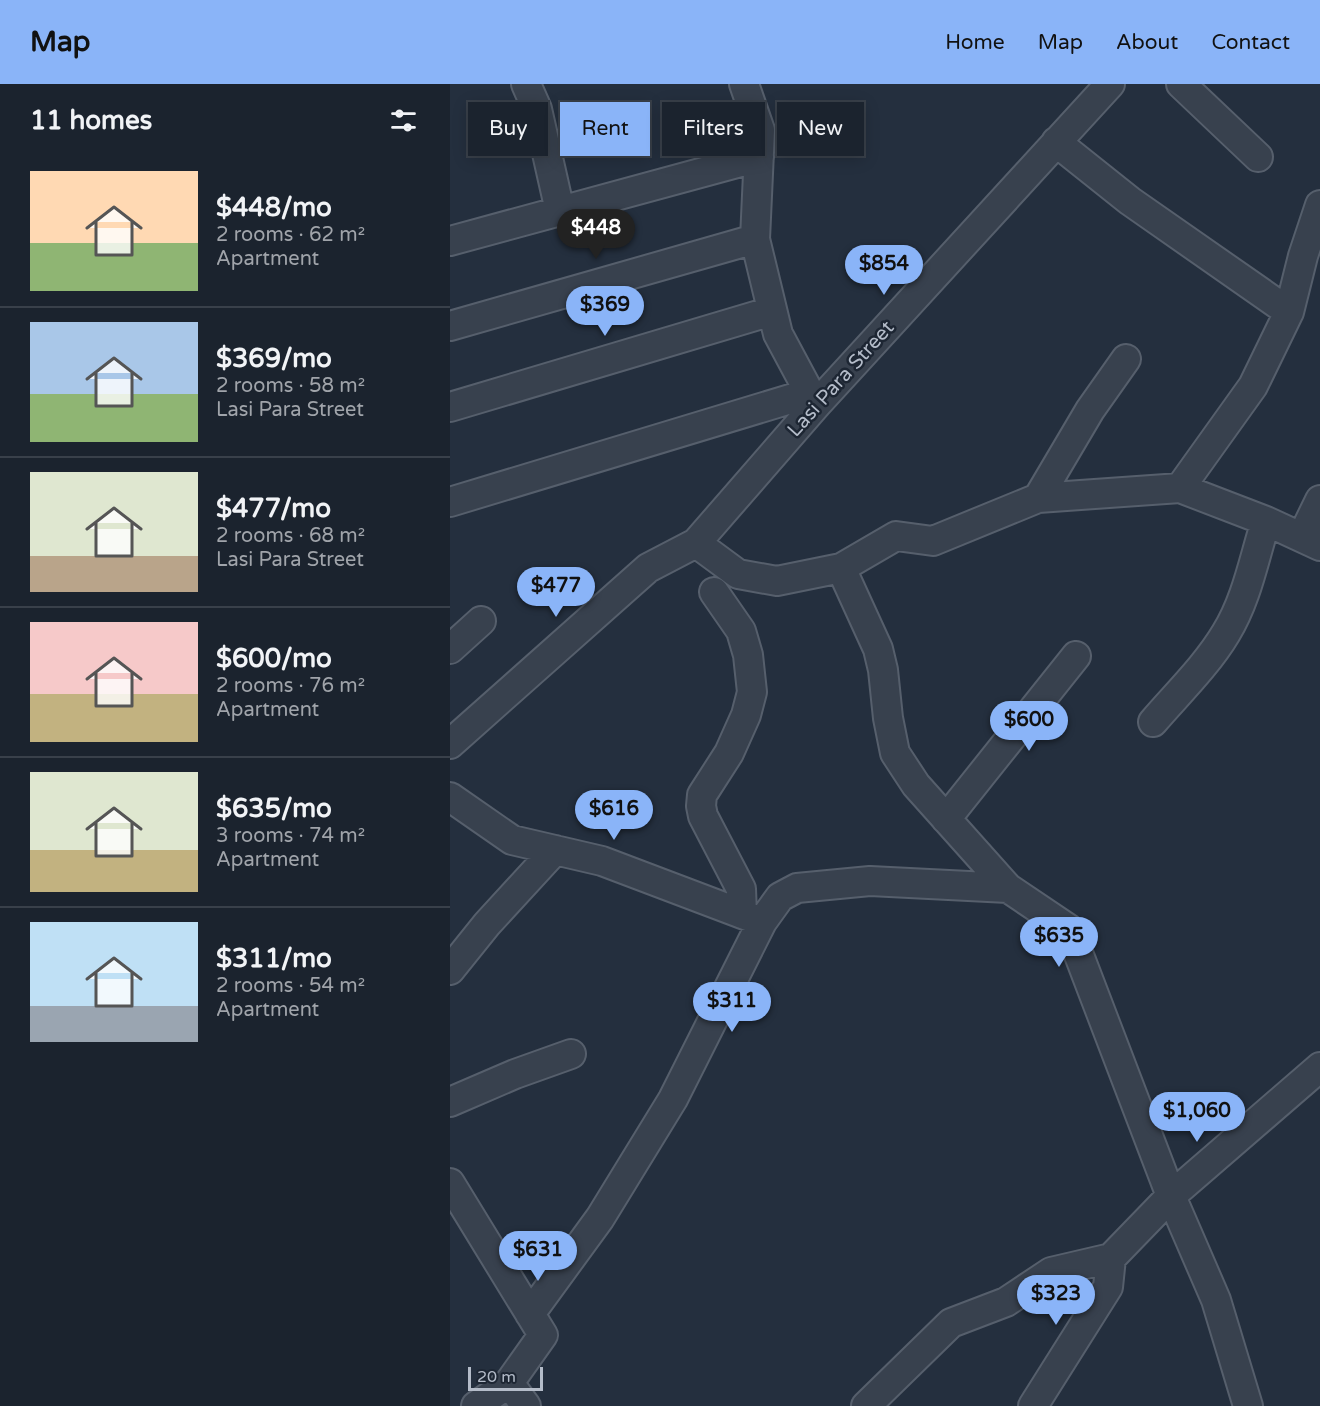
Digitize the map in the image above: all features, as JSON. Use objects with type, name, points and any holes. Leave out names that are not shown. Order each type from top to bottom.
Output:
[{"type":"street","points":[[526,84],[537,110],[560,211]]},
{"type":"street","points":[[450,502],[813,399],[778,334],[755,239],[760,130],[744,84]]},
{"type":"street","name":"Lasi Para Street","points":[[696,543],[813,399],[1110,84]]},
{"type":"street","points":[[1181,84],[1258,157]]},
{"type":"street","points":[[1056,142],[1130,201],[1289,312]]},
{"type":"street","points":[[450,241],[759,157]]},
{"type":"street","points":[[1180,488],[1253,386],[1289,312],[1303,256],[1320,205]]},
{"type":"street","points":[[450,326],[755,239]]},
{"type":"street","points":[[450,407],[772,311]]},
{"type":"street","points":[[1038,498],[1090,410],[1126,358]]},
{"type":"street","points":[[450,744],[648,568],[696,543],[738,574],[777,581],[841,568],[896,536],[933,541],[1038,498],[1180,488],[1266,520],[1311,542],[1320,500]]},
{"type":"street","points":[[1153,722],[1226,634],[1249,581],[1266,520]]},
{"type":"street","points":[[841,568],[878,649],[895,753],[916,785],[1008,888],[1069,929],[1171,1196],[1216,1300],[1248,1406]]},
{"type":"street","points":[[714,592],[741,631],[748,655],[752,692],[746,715],[729,753],[702,795],[701,806],[741,889],[752,918]]},
{"type":"street","points":[[450,649],[481,621]]},
{"type":"street","points":[[946,819],[1076,656]]},
{"type":"street","points":[[452,801],[512,840],[602,861],[752,918]]},
{"type":"street","points":[[450,970],[487,924],[555,850]]},
{"type":"street","points":[[530,1314],[600,1218],[673,1099],[752,918],[780,897],[797,888],[870,880],[1008,888]]},
{"type":"street","points":[[450,1102],[515,1074],[571,1054]]},
{"type":"street","points":[[866,1406],[951,1323],[1006,1302],[1051,1272],[1111,1258],[1171,1196],[1320,1067]]},
{"type":"street","points":[[450,1183],[543,1335],[509,1383],[476,1406]]},
{"type":"street","points":[[1033,1406],[1108,1287],[1111,1258]]},
{"type":"street","points":[[509,1383],[526,1406]]}]
